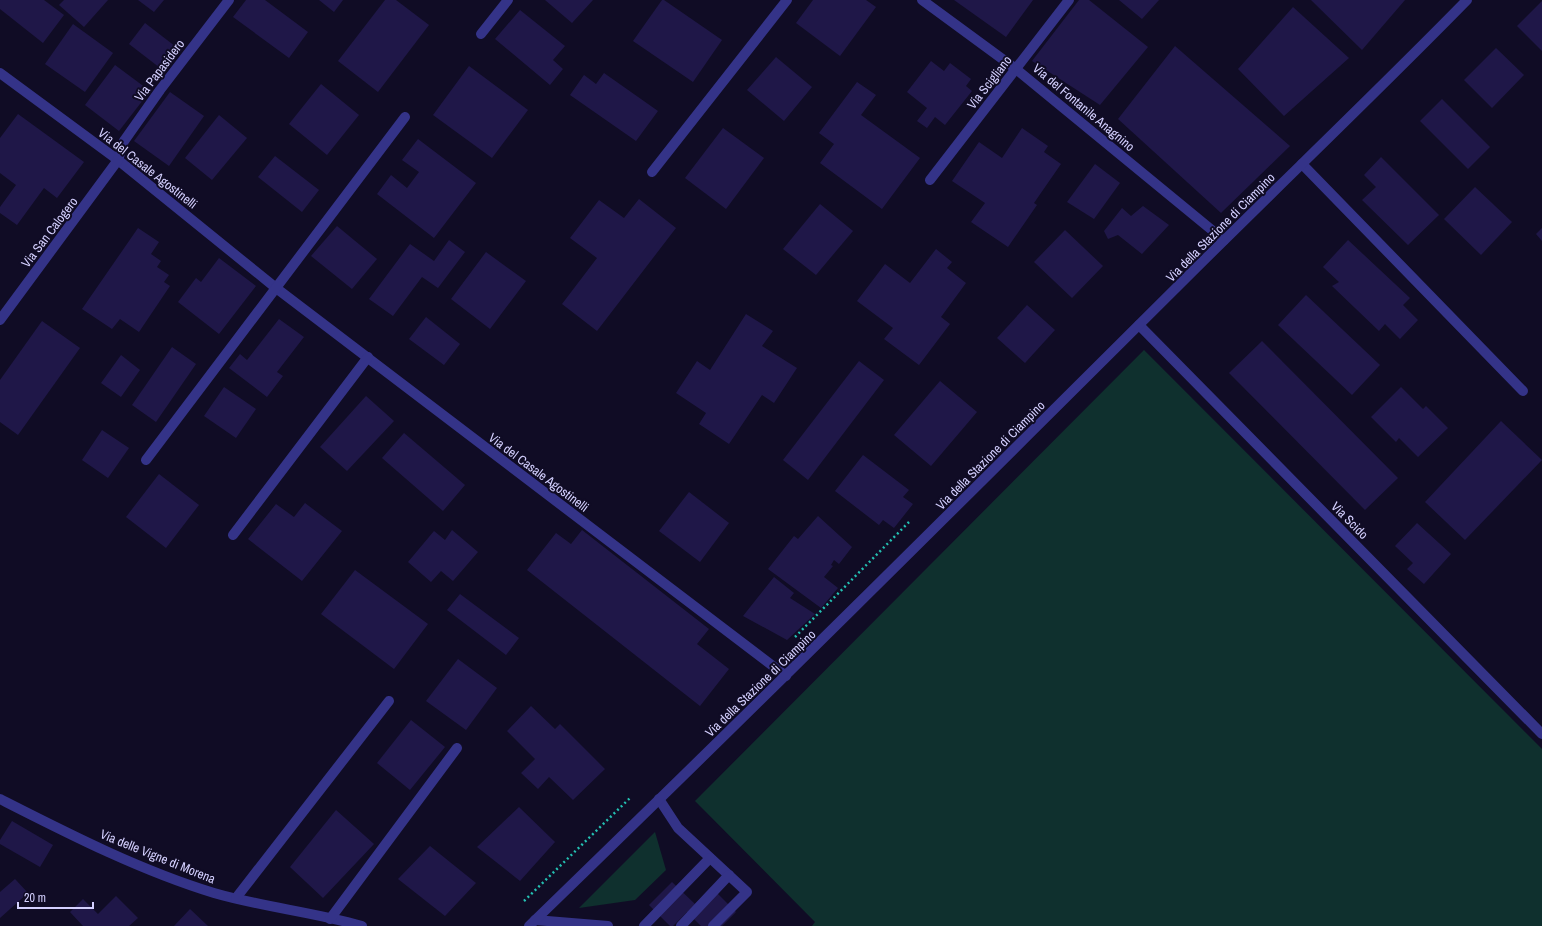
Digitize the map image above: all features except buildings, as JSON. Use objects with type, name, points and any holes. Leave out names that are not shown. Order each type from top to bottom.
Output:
[{"type":"street","name":"Via Papasidero","points":[[118,160],[124,141],[160,90],[229,0]]},
{"type":"street","points":[[481,34],[508,0]]},
{"type":"street","points":[[652,172],[787,0]]},
{"type":"street","name":"Via del Fontanile Anagnino","points":[[922,0],[1016,69],[1224,240]]},
{"type":"street","name":"Via Scigliano","points":[[930,180],[1069,0]]},
{"type":"street","name":"Via della Stazione di Ciampino","points":[[532,923],[786,676],[1467,0]]},
{"type":"street","name":"Via del Casale Agostinelli","points":[[0,73],[118,160],[276,288],[786,676]]},
{"type":"street","points":[[146,460],[405,117]]},
{"type":"street","name":"Via San Calogero","points":[[0,320],[118,160]]},
{"type":"street","points":[[1302,164],[1523,391]]},
{"type":"street","name":"Via Scido","points":[[1139,325],[1542,734]]},
{"type":"street","points":[[234,535],[368,358]]},
{"type":"street","points":[[236,898],[389,701]]},
{"type":"street","points":[[330,918],[457,748]]},
{"type":"street","name":"Via delle Vigne di Morena","points":[[0,799],[112,853],[176,880],[236,898],[362,926]]},
{"type":"street","points":[[660,799],[678,828],[747,892],[713,926]]},
{"type":"street","points":[[644,926],[710,858]]},
{"type":"street","points":[[681,926],[729,875]]},
{"type":"street","points":[[532,923],[608,926]]},
{"type":"path","points":[[792,640],[909,522]]},
{"type":"path","points":[[524,901],[630,798]]},
{"type":"green space","points":[[1144,350],[1542,749],[1542,926],[812,926],[815,922],[695,801]]},
{"type":"green space","points":[[655,832],[666,870],[635,900],[579,908]]}]
